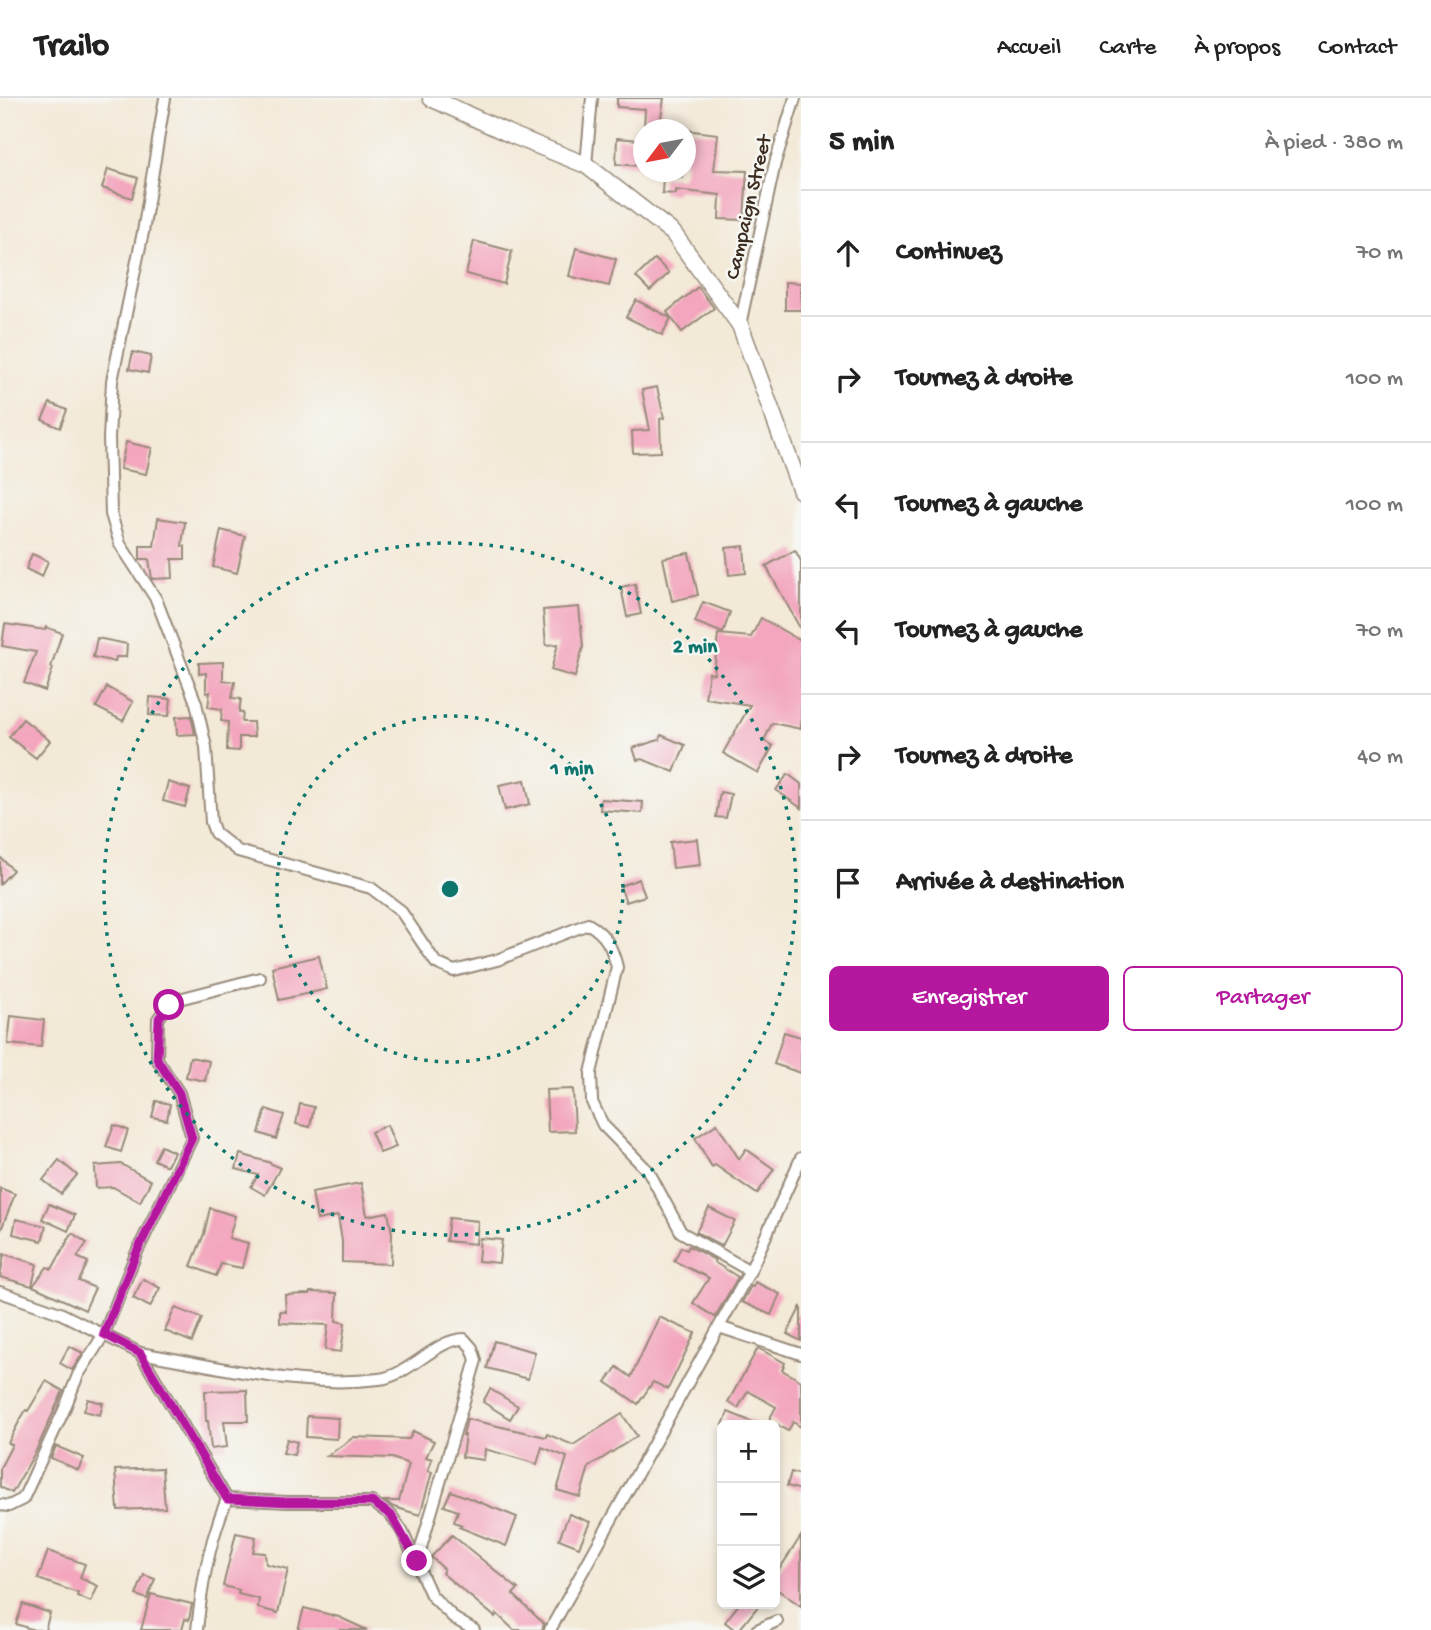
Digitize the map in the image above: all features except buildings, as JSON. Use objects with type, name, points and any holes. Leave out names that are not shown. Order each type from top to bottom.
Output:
[{"type":"street","points":[[165,98],[143,232],[112,381],[108,438],[111,514],[120,544],[156,599],[196,703],[206,747],[211,822],[215,833],[237,851],[371,888],[400,910],[436,963],[454,971],[497,960],[588,924],[601,931],[613,949],[617,967],[591,1073],[592,1102],[603,1125],[649,1172],[681,1232],[750,1271]]},
{"type":"street","points":[[431,98],[586,165],[673,233],[740,325],[801,491]]},
{"type":"street","points":[[586,165],[592,98]]},
{"type":"street","name":"Campaign Street","points":[[740,325],[775,163],[795,98]]},
{"type":"street","points":[[0,1505],[9,1506],[23,1499],[78,1375],[104,1334],[136,1254],[192,1138],[179,1093],[157,1059],[159,1018],[169,1005],[180,999],[260,978]]},
{"type":"street","points":[[550,1630],[750,1271],[801,1158]]},
{"type":"street","points":[[0,1292],[60,1313],[140,1353],[317,1382],[382,1379],[422,1359],[452,1339],[464,1339],[472,1348],[475,1360],[417,1561]]},
{"type":"street","points":[[719,1327],[801,1354]]},
{"type":"street","points":[[140,1353],[227,1499]]},
{"type":"street","points":[[227,1499],[372,1502],[391,1515],[417,1561],[431,1595],[455,1619],[474,1630]]},
{"type":"street","points":[[197,1630],[202,1578],[215,1527],[227,1499]]},
{"type":"street","points":[[757,1630],[777,1621]]},
{"type":"route","points":[[169,1005],[159,1018],[157,1059],[179,1093],[192,1138],[136,1254],[104,1334],[140,1353],[227,1499],[372,1502],[391,1515],[417,1561]]}]
